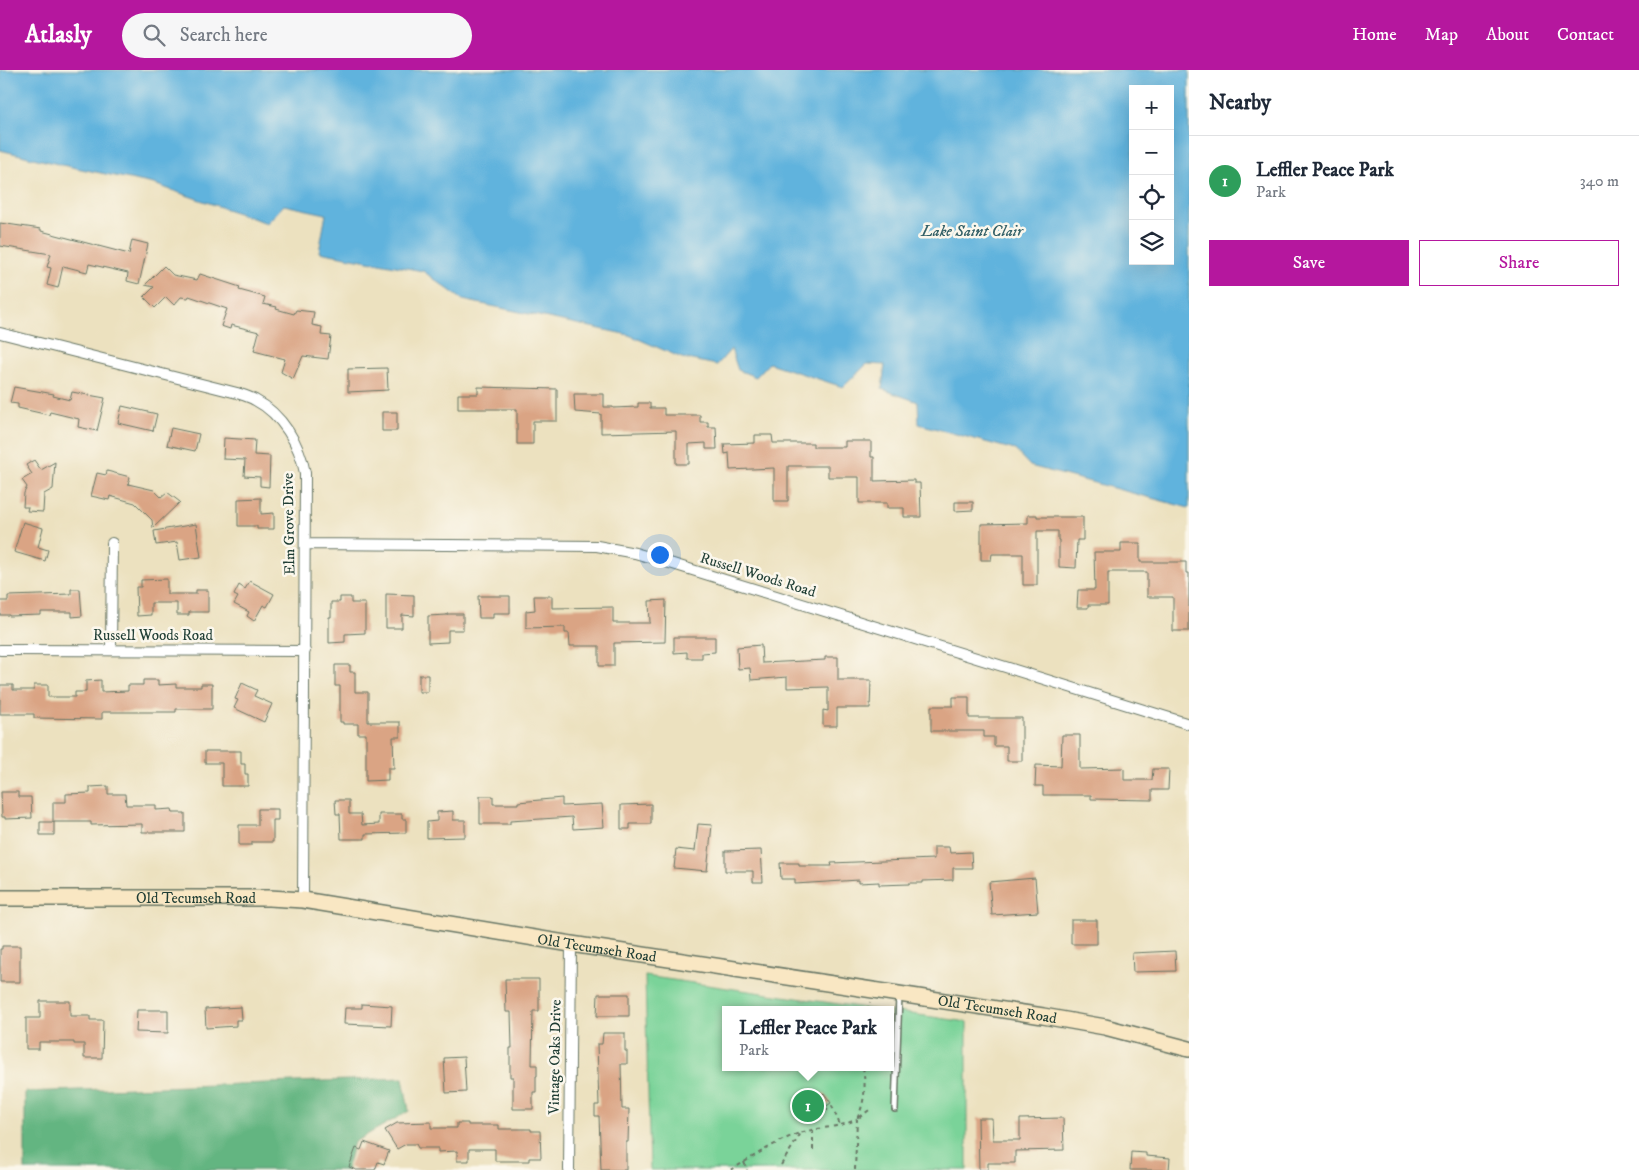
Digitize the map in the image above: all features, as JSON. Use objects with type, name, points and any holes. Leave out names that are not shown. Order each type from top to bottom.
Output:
[{"type":"main road","name":"Old Tecumseh Road","points":[[0,898],[269,898],[303,900],[1105,1028],[1189,1049]]},
{"type":"street","name":"Elm Grove Drive","points":[[0,333],[237,393],[256,400],[270,411],[297,445],[305,473],[303,900]]},
{"type":"street","points":[[111,650],[112,543]]},
{"type":"street","name":"Russell Woods Road","points":[[305,544],[596,546],[635,552],[1189,724]]},
{"type":"street","name":"Russell Woods Road","points":[[0,650],[305,651]]},
{"type":"street","name":"Vintage Oaks Drive","points":[[569,1170],[571,944]]},
{"type":"lane","points":[[895,1109],[899,995]]},
{"type":"path","points":[[855,1170],[857,1119],[864,1097],[863,1071]]},
{"type":"path","points":[[825,1111],[832,1106],[840,1125]]},
{"type":"path","points":[[730,1170],[801,1133],[848,1124],[872,1108]]},
{"type":"path","points":[[813,1130],[813,1152]]},
{"type":"path","points":[[781,1166],[801,1133]]},
{"type":"path","points":[[744,1162],[747,1170]]},
{"type":"green space","points":[[645,976],[851,1006],[722,1006],[722,1071],[894,1071],[894,1011],[967,1022],[967,1170],[650,1170]]},
{"type":"green space","points":[[403,1078],[409,1111],[354,1142],[346,1170],[25,1170],[25,1092]]},
{"type":"water","name":"Lake Saint Clair","points":[[0,70],[1189,70],[1189,508],[1030,466],[1015,450],[919,424],[918,402],[882,389],[885,365],[867,364],[843,387],[769,363],[756,377],[738,370],[731,349],[717,365],[682,358],[629,335],[463,300],[423,271],[319,252],[326,214],[284,205],[267,223],[154,184],[0,150]]},
{"type":"building","points":[[0,223],[41,229],[41,231],[129,254],[132,240],[148,244],[139,284],[127,281],[128,273],[89,264],[87,272],[63,266],[58,288],[47,285],[51,268],[47,267],[51,254],[0,246]]},
{"type":"building","points":[[164,266],[173,275],[197,280],[200,274],[240,287],[239,290],[265,297],[263,304],[277,307],[276,309],[294,314],[296,310],[314,312],[312,325],[322,327],[321,335],[331,336],[328,359],[303,356],[293,379],[281,372],[285,359],[254,351],[259,332],[231,325],[230,329],[221,326],[227,309],[189,296],[188,298],[181,297],[174,305],[166,297],[155,308],[144,297],[154,287],[145,285]]},
{"type":"building","points":[[387,368],[388,390],[348,392],[348,369]]},
{"type":"building","points":[[14,387],[54,394],[53,396],[70,400],[72,392],[105,398],[97,431],[78,427],[79,419],[50,412],[49,415],[18,408],[18,404],[10,403]]},
{"type":"building","points":[[478,387],[557,389],[557,421],[533,421],[533,444],[517,444],[517,409],[458,409],[458,394],[478,394]]},
{"type":"building","points":[[574,394],[604,394],[604,407],[638,407],[638,403],[650,403],[650,408],[664,408],[664,415],[700,415],[700,422],[708,422],[708,427],[716,427],[717,449],[706,449],[706,443],[689,444],[689,464],[676,464],[676,431],[601,433],[601,414],[575,412]]},
{"type":"building","points":[[122,406],[157,414],[153,431],[118,423]]},
{"type":"building","points":[[382,412],[397,412],[397,431],[382,431]]},
{"type":"building","points":[[171,428],[199,434],[195,451],[167,445]]},
{"type":"building","points":[[755,435],[772,435],[773,443],[813,443],[813,447],[845,447],[845,441],[871,441],[871,457],[874,457],[874,481],[914,480],[914,483],[920,483],[921,517],[904,517],[904,508],[887,508],[887,503],[859,503],[859,477],[828,477],[828,466],[788,466],[788,501],[774,501],[774,468],[730,470],[729,453],[725,454],[724,444],[755,443]]},
{"type":"building","points":[[224,438],[255,440],[254,455],[270,456],[269,487],[260,486],[260,477],[244,476],[245,460],[223,459]]},
{"type":"building","points":[[34,460],[41,470],[55,462],[53,489],[44,494],[43,512],[27,511],[28,507],[23,507],[24,493],[27,487],[22,480],[32,474],[26,465]]},
{"type":"building","points":[[107,471],[130,477],[128,484],[154,490],[161,497],[167,492],[180,502],[153,528],[152,520],[135,503],[110,496],[109,500],[91,496],[97,473],[106,475]]},
{"type":"building","points":[[261,498],[261,514],[274,513],[274,529],[257,529],[257,526],[238,526],[238,499]]},
{"type":"building","points":[[955,502],[973,502],[973,510],[955,511]]},
{"type":"building","points":[[1028,515],[1037,515],[1037,517],[1083,517],[1083,540],[1077,540],[1076,568],[1059,567],[1058,531],[1037,531],[1037,585],[1023,585],[1023,554],[992,554],[991,560],[981,560],[981,524],[1028,523]]},
{"type":"building","points":[[23,522],[43,528],[38,547],[48,550],[45,561],[14,552]]},
{"type":"building","points":[[196,524],[201,557],[180,560],[177,542],[156,545],[154,531]]},
{"type":"building","points":[[1121,543],[1140,543],[1140,562],[1186,562],[1186,573],[1189,573],[1189,631],[1173,631],[1173,597],[1147,597],[1147,572],[1108,572],[1108,605],[1088,605],[1088,608],[1077,608],[1078,590],[1095,590],[1094,552],[1121,552]]},
{"type":"building","points":[[167,579],[167,594],[196,594],[196,590],[208,590],[208,612],[189,612],[189,615],[177,615],[177,603],[151,603],[151,615],[137,616],[136,587],[141,587],[141,580]]},
{"type":"building","points":[[250,581],[274,594],[267,607],[263,605],[254,621],[247,616],[249,612],[234,604],[238,597],[234,595],[239,585],[245,589]]},
{"type":"building","points":[[71,589],[80,589],[82,616],[72,617],[72,612],[41,612],[41,615],[0,615],[0,601],[8,601],[8,596],[71,594]]},
{"type":"building","points":[[386,594],[414,595],[414,616],[402,615],[402,628],[386,628]]},
{"type":"building","points":[[478,596],[510,596],[510,613],[493,613],[493,618],[479,618]]},
{"type":"building","points":[[534,596],[552,596],[552,608],[613,607],[613,623],[650,623],[649,601],[666,600],[665,642],[614,643],[614,666],[599,666],[599,646],[570,646],[569,633],[565,633],[565,627],[526,628],[526,611],[535,610]]},
{"type":"building","points":[[340,597],[351,597],[351,603],[365,603],[365,633],[345,634],[345,642],[329,643],[331,602],[340,602]]},
{"type":"building","points":[[463,614],[463,630],[448,630],[448,642],[428,643],[428,616]]},
{"type":"building","points":[[674,637],[715,637],[715,652],[702,653],[702,658],[687,658],[687,652],[674,653]]},
{"type":"building","points":[[761,645],[762,663],[825,660],[825,657],[838,657],[838,680],[871,680],[870,708],[837,708],[837,726],[823,726],[823,710],[828,711],[828,687],[787,688],[787,677],[751,680],[750,668],[738,669],[737,647]]},
{"type":"building","points":[[335,665],[350,665],[350,672],[355,672],[355,692],[368,692],[368,722],[400,722],[400,737],[393,737],[394,768],[388,768],[388,780],[366,781],[366,734],[358,734],[358,724],[343,724],[343,722],[340,722],[340,686],[335,686]]},
{"type":"building","points":[[419,675],[428,675],[428,692],[419,692]]},
{"type":"building","points":[[101,680],[101,692],[128,691],[128,685],[143,685],[143,680],[158,680],[158,685],[176,684],[176,687],[201,687],[201,684],[212,684],[212,709],[176,709],[176,712],[102,712],[102,719],[34,718],[34,714],[0,714],[0,685],[13,685],[13,690],[34,690],[34,685],[48,685],[48,697],[75,697],[75,692],[86,692],[86,681]]},
{"type":"building","points":[[242,683],[257,690],[254,696],[272,704],[264,722],[234,708],[238,700],[235,699]]},
{"type":"building","points":[[953,697],[969,697],[969,718],[1022,718],[1022,761],[1007,761],[1007,746],[994,746],[994,737],[984,737],[984,731],[931,731],[931,706],[953,706]]},
{"type":"building","points":[[1062,735],[1080,735],[1080,769],[1124,768],[1124,780],[1152,780],[1153,769],[1169,769],[1168,790],[1152,790],[1152,800],[1091,799],[1091,795],[1043,795],[1043,786],[1035,786],[1036,765],[1061,766]]},
{"type":"building","points":[[205,751],[241,751],[241,764],[245,764],[245,774],[248,774],[248,786],[222,786],[222,763],[205,763]]},
{"type":"building","points":[[108,786],[108,794],[125,794],[126,805],[156,805],[156,810],[172,809],[173,813],[185,813],[185,832],[142,832],[142,824],[91,825],[91,822],[53,822],[53,802],[66,802],[66,794],[90,793],[90,787]]},
{"type":"building","points":[[1,792],[18,792],[18,797],[31,797],[32,818],[5,819],[5,817],[2,817]]},
{"type":"building","points":[[480,796],[493,796],[493,804],[518,804],[518,802],[562,798],[562,806],[602,804],[604,827],[573,829],[572,817],[510,821],[510,824],[480,824]]},
{"type":"building","points":[[335,800],[349,800],[349,814],[361,814],[362,825],[379,824],[379,814],[402,814],[402,819],[406,819],[406,833],[365,834],[365,839],[341,839],[340,814],[336,814]]},
{"type":"building","points":[[651,804],[651,824],[630,824],[630,829],[621,829],[621,805]]},
{"type":"building","points":[[258,809],[278,809],[278,820],[273,820],[273,842],[252,842],[252,845],[239,845],[239,825],[258,825]]},
{"type":"building","points":[[453,811],[453,820],[465,820],[465,837],[427,838],[427,822],[437,821],[437,812]]},
{"type":"building","points":[[40,822],[54,822],[54,835],[40,835]]},
{"type":"building","points":[[698,824],[712,825],[707,871],[674,868],[676,849],[695,851]]},
{"type":"building","points":[[934,847],[949,847],[950,853],[971,852],[972,868],[953,868],[953,880],[923,881],[923,883],[909,884],[879,885],[879,882],[859,883],[859,880],[795,884],[795,879],[781,879],[780,863],[799,863],[799,866],[832,866],[831,863],[934,859]]},
{"type":"building","points":[[761,850],[763,882],[753,882],[753,871],[725,871],[725,851]]},
{"type":"building","points":[[1035,878],[1038,912],[992,915],[989,882]]},
{"type":"building","points":[[1071,920],[1097,920],[1097,944],[1071,944]]},
{"type":"building","points":[[2,946],[20,946],[20,982],[0,982],[0,949],[2,949]]},
{"type":"building","points":[[1175,951],[1176,971],[1133,972],[1132,953]]},
{"type":"building","points":[[505,979],[539,979],[539,1011],[533,1011],[532,1065],[537,1065],[537,1076],[536,1092],[533,1092],[533,1109],[513,1109],[513,1077],[510,1077],[510,1048],[512,1048],[511,1012],[506,1012]]},
{"type":"building","points":[[598,994],[629,994],[629,1016],[597,1016]]},
{"type":"building","points":[[40,1001],[70,1001],[70,1016],[90,1016],[90,1020],[103,1020],[102,1058],[84,1058],[84,1044],[74,1044],[74,1042],[39,1042],[39,1049],[26,1049],[26,1018],[40,1018]]},
{"type":"building","points":[[362,1004],[392,1006],[391,1026],[344,1024],[345,1008],[362,1008]]},
{"type":"building","points":[[241,1007],[242,1020],[236,1020],[236,1026],[206,1028],[205,1009]]},
{"type":"building","points":[[137,1010],[168,1010],[168,1033],[136,1032]]},
{"type":"building","points":[[603,1033],[625,1033],[627,1064],[621,1064],[622,1109],[629,1109],[626,1170],[601,1170],[599,1116],[595,1116],[595,1105],[599,1105],[597,1044],[602,1044]]},
{"type":"building","points":[[464,1057],[466,1092],[446,1093],[444,1058]]},
{"type":"building","points":[[824,1093],[831,1103],[818,1112],[811,1102]]},
{"type":"building","points":[[978,1118],[992,1118],[993,1140],[1020,1140],[1020,1119],[1063,1118],[1064,1150],[1015,1151],[1015,1163],[988,1163],[988,1170],[979,1170]]},
{"type":"building","points":[[431,1122],[431,1128],[457,1128],[457,1123],[468,1123],[468,1125],[499,1125],[499,1129],[531,1129],[531,1131],[540,1131],[541,1158],[529,1158],[529,1161],[495,1161],[495,1149],[469,1149],[469,1161],[457,1161],[457,1151],[438,1152],[438,1148],[418,1148],[416,1144],[406,1144],[397,1149],[385,1130],[397,1123]]},
{"type":"building","points":[[364,1142],[389,1151],[384,1164],[378,1162],[375,1170],[356,1170],[349,1167],[356,1148],[361,1150]]},
{"type":"building","points":[[1131,1152],[1146,1153],[1146,1156],[1170,1158],[1169,1170],[1130,1170]]},
{"type":"place","name":"Leffler Peace Park","points":[[808,1106]]}]
